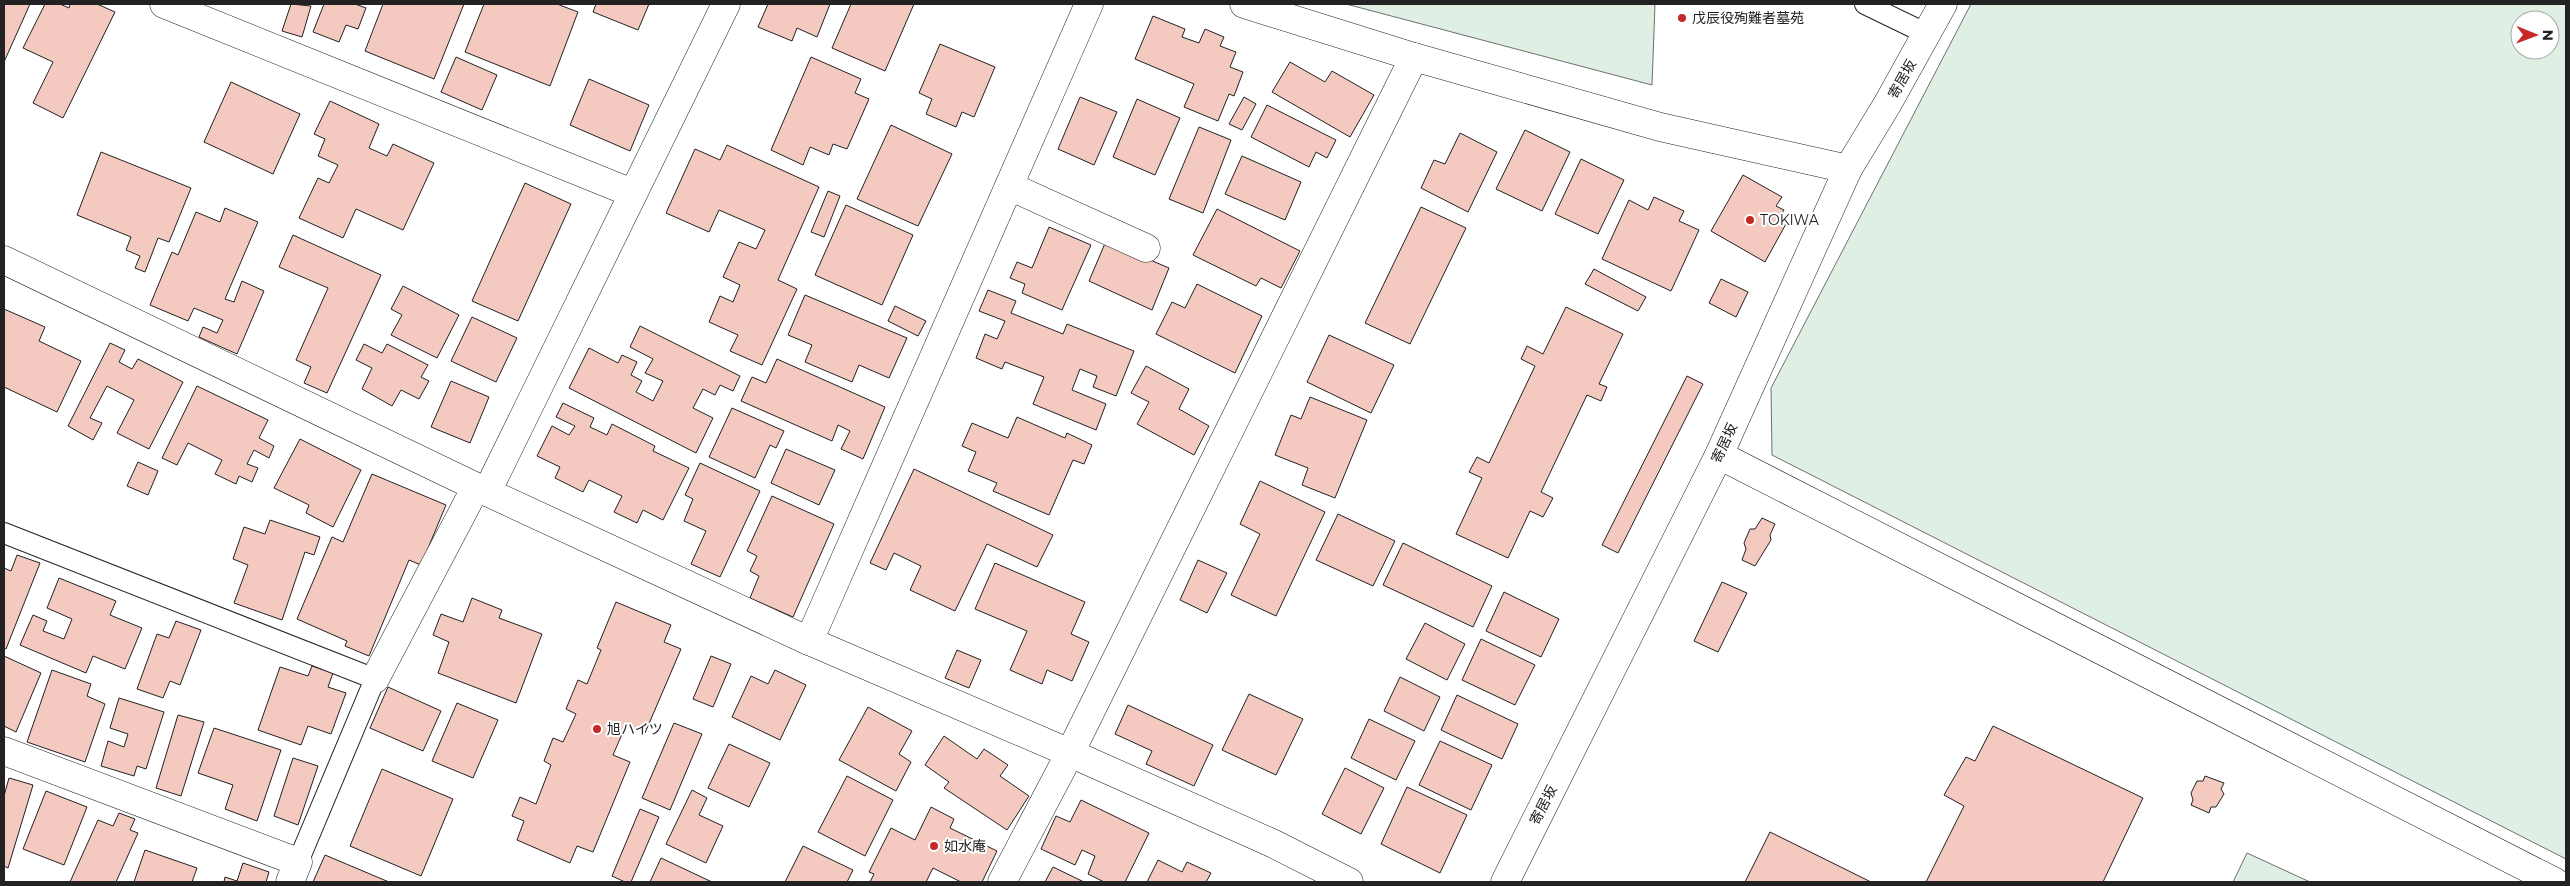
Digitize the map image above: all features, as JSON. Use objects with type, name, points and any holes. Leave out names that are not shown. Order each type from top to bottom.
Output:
[{"type":"street","points":[[164,4],[632,193]]},
{"type":"street","points":[[375,679],[481,490],[726,4]]},
{"type":"street","points":[[809,641],[1089,4]]},
{"type":"street","points":[[1244,4],[1414,57],[1660,127],[1848,169]]},
{"type":"street","name":"寄居坂","points":[[1505,882],[1719,455],[1848,169],[1943,4]]},
{"type":"street","points":[[1002,882],[1070,753],[1414,57]]},
{"type":"street","points":[[1009,186],[1146,248]]},
{"type":"street","points":[[4,260],[481,490],[809,641],[1070,753],[1272,843],[1349,882]]},
{"type":"street","points":[[1719,455],[2555,882]]},
{"type":"street","points":[[4,751],[294,872]]},
{"type":"lane","points":[[1865,4],[1927,34]]},
{"type":"lane","points":[[4,533],[375,679],[294,872]]},
{"type":"green space","points":[[1346,4],[1655,4],[1652,85]]},
{"type":"green space","points":[[1971,4],[2566,4],[2566,859],[1772,455],[1771,388]]},
{"type":"green space","points":[[2247,853],[2310,882],[2233,882]]},
{"type":"building","points":[[4,4],[30,4],[4,62]]},
{"type":"building","points":[[45,4],[60,4],[69,8],[70,4],[97,4],[115,12],[63,118],[33,103],[53,62],[23,48]]},
{"type":"building","points":[[291,4],[311,6],[302,37],[282,31]]},
{"type":"building","points":[[324,4],[355,4],[366,8],[358,29],[346,25],[339,42],[313,32]]},
{"type":"building","points":[[383,4],[464,4],[434,79],[365,51]]},
{"type":"building","points":[[484,4],[557,4],[578,12],[550,86],[465,52]]},
{"type":"building","points":[[596,4],[649,4],[638,30],[593,12]]},
{"type":"building","points":[[768,4],[830,4],[817,37],[797,28],[792,41],[758,27]]},
{"type":"building","points":[[851,4],[914,4],[885,71],[832,48]]},
{"type":"building","points":[[1153,16],[1185,29],[1182,37],[1199,43],[1205,29],[1224,37],[1220,46],[1236,52],[1230,67],[1243,72],[1234,96],[1229,94],[1218,121],[1184,107],[1194,84],[1135,59]]},
{"type":"building","points":[[940,44],[995,67],[974,117],[962,112],[956,127],[926,114],[932,99],[919,93]]},
{"type":"building","points":[[456,57],[497,75],[482,110],[441,92]]},
{"type":"building","points":[[811,57],[861,79],[855,93],[869,99],[847,149],[833,144],[829,155],[810,147],[803,165],[771,150]]},
{"type":"building","points":[[1290,62],[1325,82],[1332,71],[1374,95],[1350,137],[1272,92]]},
{"type":"building","points":[[589,79],[649,105],[630,151],[570,125]]},
{"type":"building","points":[[231,82],[300,114],[273,174],[204,142]]},
{"type":"building","points":[[1080,97],[1117,112],[1094,165],[1058,149]]},
{"type":"building","points":[[1244,97],[1256,104],[1242,130],[1229,124]]},
{"type":"building","points":[[1137,99],[1180,118],[1155,175],[1113,157]]},
{"type":"building","points":[[330,101],[379,124],[369,148],[387,156],[393,144],[434,163],[403,230],[356,209],[343,238],[299,218],[318,178],[329,183],[338,165],[318,156],[325,139],[314,134]]},
{"type":"building","points":[[1267,105],[1336,140],[1327,158],[1316,152],[1309,167],[1251,137]]},
{"type":"building","points":[[891,125],[952,154],[918,226],[857,199]]},
{"type":"building","points":[[1199,127],[1231,140],[1203,213],[1169,199]]},
{"type":"building","points":[[1525,130],[1570,152],[1542,211],[1496,189]]},
{"type":"building","points":[[1460,133],[1497,152],[1468,212],[1421,188],[1434,160],[1445,164]]},
{"type":"building","points":[[727,145],[819,187],[778,280],[797,289],[762,365],[730,351],[738,335],[709,322],[720,296],[733,302],[740,285],[723,277],[739,242],[756,249],[765,230],[719,210],[709,232],[666,213],[695,149],[720,160]]},
{"type":"building","points":[[101,152],[191,188],[169,242],[158,238],[145,272],[135,268],[140,256],[126,250],[131,237],[77,215]]},
{"type":"building","points":[[1242,156],[1301,182],[1285,220],[1225,194]]},
{"type":"building","points":[[1581,159],[1624,180],[1598,234],[1555,214]]},
{"type":"building","name":"TOKIWA","points":[[1743,175],[1782,197],[1776,206],[1784,210],[1779,218],[1787,222],[1765,262],[1711,231]]},
{"type":"building","points":[[525,183],[571,204],[518,321],[472,301]]},
{"type":"building","points":[[828,191],[840,196],[824,237],[811,232]]},
{"type":"building","points":[[1654,197],[1684,211],[1679,221],[1699,230],[1671,291],[1602,259],[1629,200],[1648,210]]},
{"type":"building","points":[[846,205],[913,235],[882,305],[815,275]]},
{"type":"building","points":[[1421,207],[1466,228],[1410,344],[1365,323]]},
{"type":"building","points":[[225,208],[258,222],[225,299],[234,302],[242,281],[264,291],[237,354],[199,337],[203,327],[217,333],[223,320],[194,308],[188,321],[150,305],[172,252],[178,255],[196,212],[220,222]]},
{"type":"building","points":[[1217,209],[1300,251],[1281,288],[1261,278],[1256,286],[1193,255]]},
{"type":"building","points":[[1049,227],[1091,245],[1062,310],[1022,293],[1025,284],[1010,278],[1017,262],[1032,268]]},
{"type":"building","points":[[293,235],[381,275],[327,393],[304,383],[311,367],[296,360],[328,288],[279,267]]},
{"type":"building","points":[[1106,241],[1169,268],[1152,310],[1089,281]]},
{"type":"building","points":[[1594,269],[1646,297],[1638,311],[1585,284]]},
{"type":"building","points":[[1721,279],[1748,292],[1736,317],[1709,303]]},
{"type":"building","points":[[1197,284],[1262,316],[1235,373],[1156,334],[1172,302],[1185,308]]},
{"type":"building","points":[[403,286],[459,315],[437,358],[391,335],[402,315],[391,309]]},
{"type":"building","points":[[988,290],[1016,301],[1011,313],[1063,334],[1067,324],[1134,351],[1116,396],[1093,387],[1097,376],[1080,369],[1072,390],[1106,404],[1096,430],[1033,404],[1044,377],[1005,362],[1002,369],[976,358],[985,334],[997,339],[1005,321],[979,311]]},
{"type":"building","points":[[805,295],[907,338],[889,378],[859,365],[852,382],[805,362],[812,345],[788,335]]},
{"type":"building","points":[[895,306],[926,321],[918,336],[888,321]]},
{"type":"building","points":[[1566,307],[1623,334],[1599,384],[1607,387],[1601,401],[1587,395],[1541,492],[1553,498],[1543,517],[1530,511],[1508,558],[1456,534],[1482,478],[1469,472],[1477,457],[1489,463],[1535,366],[1521,359],[1527,346],[1543,354]]},
{"type":"building","points":[[4,309],[45,327],[39,341],[81,361],[57,412],[4,387]]},
{"type":"building","points":[[472,317],[517,338],[496,382],[451,361]]},
{"type":"building","points":[[640,326],[740,376],[733,391],[720,385],[715,395],[703,389],[693,408],[713,418],[696,453],[569,388],[589,348],[618,363],[622,355],[637,362],[631,375],[642,381],[636,392],[653,401],[663,381],[645,373],[653,359],[630,347]]},
{"type":"building","points":[[1329,335],[1394,365],[1371,413],[1307,382]]},
{"type":"building","points":[[110,343],[125,350],[119,362],[132,369],[138,359],[183,382],[149,449],[117,433],[134,400],[107,386],[90,418],[102,423],[93,440],[68,426]]},
{"type":"building","points":[[364,344],[382,353],[387,344],[428,365],[421,377],[429,381],[419,399],[401,390],[392,406],[362,389],[372,368],[356,360]]},
{"type":"building","points":[[777,359],[885,407],[863,459],[841,449],[850,431],[838,425],[832,441],[741,401],[752,377],[766,383]]},
{"type":"building","points":[[1146,366],[1189,389],[1179,409],[1209,426],[1194,455],[1137,424],[1149,402],[1131,393]]},
{"type":"building","points":[[1687,376],[1703,384],[1618,553],[1602,545]]},
{"type":"building","points":[[451,381],[489,397],[470,443],[431,427]]},
{"type":"building","points":[[197,386],[268,420],[259,438],[274,446],[269,458],[254,450],[247,464],[258,468],[252,482],[239,476],[236,484],[215,474],[222,460],[188,443],[177,465],[162,458]]},
{"type":"building","points":[[1310,397],[1367,420],[1335,498],[1302,485],[1308,468],[1275,455],[1291,415],[1301,419]]},
{"type":"building","points":[[563,403],[594,418],[590,427],[607,435],[612,424],[655,446],[653,451],[689,468],[663,520],[643,510],[637,523],[614,512],[622,496],[589,480],[583,492],[555,478],[560,467],[537,456],[552,426],[569,435],[575,426],[556,417]]},
{"type":"building","points":[[732,408],[784,431],[776,448],[770,445],[755,478],[709,457]]},
{"type":"building","points":[[1017,417],[1065,438],[1067,433],[1092,445],[1084,464],[1073,460],[1049,515],[993,491],[997,483],[968,471],[976,452],[962,446],[972,423],[1008,438]]},
{"type":"building","points":[[300,439],[361,470],[333,527],[306,513],[309,505],[274,488]]},
{"type":"building","points":[[786,449],[835,470],[819,505],[771,483]]},
{"type":"building","points":[[138,462],[158,471],[148,495],[127,486]]},
{"type":"building","points":[[700,463],[760,491],[720,577],[691,564],[706,531],[684,521],[693,499],[685,495]]},
{"type":"building","points":[[914,469],[1053,535],[1037,567],[987,544],[955,611],[910,590],[921,566],[894,553],[886,570],[870,563]]},
{"type":"building","points":[[372,474],[446,505],[421,565],[409,560],[369,656],[345,646],[347,641],[297,619],[332,537],[343,542]]},
{"type":"building","points":[[1260,481],[1325,512],[1276,616],[1231,595],[1260,534],[1240,524]]},
{"type":"building","points":[[772,496],[834,524],[793,617],[750,598],[759,576],[750,571],[757,556],[747,551]]},
{"type":"building","points":[[1338,514],[1395,541],[1373,586],[1316,560]]},
{"type":"building","points":[[1762,518],[1775,524],[1770,535],[1771,540],[1755,566],[1742,560],[1746,549],[1744,543],[1750,529],[1755,529]]},
{"type":"building","points":[[270,520],[320,537],[314,555],[305,552],[282,620],[234,603],[248,565],[233,559],[244,527],[265,534]]},
{"type":"building","points":[[1403,543],[1492,586],[1473,627],[1383,585]]},
{"type":"building","points":[[17,555],[40,563],[6,649],[4,648],[4,568],[11,571]]},
{"type":"building","points":[[1198,560],[1227,573],[1207,613],[1180,600]]},
{"type":"building","points":[[995,563],[1085,602],[1071,634],[1089,642],[1072,681],[1047,670],[1042,684],[1010,670],[1027,631],[975,609]]},
{"type":"building","points":[[59,578],[116,601],[110,615],[142,628],[125,669],[93,656],[86,673],[20,645],[33,615],[47,621],[43,631],[64,639],[72,619],[47,608]]},
{"type":"building","points":[[1722,582],[1747,593],[1718,652],[1694,641]]},
{"type":"building","points":[[1504,592],[1559,619],[1541,657],[1486,631]]},
{"type":"building","points":[[472,598],[502,610],[499,618],[542,634],[516,703],[438,673],[449,642],[433,635],[441,614],[463,622]]},
{"type":"building","name":"旭ハイツ","points":[[616,602],[671,625],[664,642],[681,649],[645,733],[626,725],[613,755],[630,762],[593,852],[577,846],[570,863],[517,840],[524,821],[512,816],[520,797],[536,804],[551,765],[544,761],[553,738],[563,742],[576,714],[566,709],[578,680],[587,684],[601,650],[597,648]]},
{"type":"building","points":[[176,621],[201,630],[180,685],[170,681],[163,698],[137,689],[157,634],[169,638]]},
{"type":"building","points":[[1425,623],[1465,644],[1447,680],[1406,659]]},
{"type":"building","points":[[1481,639],[1535,665],[1515,705],[1462,680]]},
{"type":"building","points":[[957,650],[981,660],[969,688],[945,678]]},
{"type":"building","points":[[4,656],[41,673],[16,732],[4,726]]},
{"type":"building","points":[[711,656],[731,664],[713,707],[693,699]]},
{"type":"building","points":[[312,666],[333,673],[328,687],[346,693],[331,734],[308,726],[301,745],[258,730],[280,667],[308,676]]},
{"type":"building","points":[[52,670],[91,684],[87,696],[105,704],[85,762],[27,742]]},
{"type":"building","points":[[775,670],[806,685],[780,740],[732,717],[751,676],[768,684]]},
{"type":"building","points":[[1400,677],[1440,697],[1424,731],[1384,711]]},
{"type":"building","points":[[388,687],[441,711],[423,751],[370,728]]},
{"type":"building","points":[[1249,694],[1303,719],[1276,775],[1222,750]]},
{"type":"building","points":[[1457,695],[1518,724],[1502,759],[1441,730]]},
{"type":"building","points":[[119,698],[164,712],[146,769],[137,766],[134,776],[101,766],[108,741],[124,747],[128,734],[110,728]]},
{"type":"building","points":[[457,703],[498,720],[473,778],[432,761]]},
{"type":"building","points":[[1128,705],[1213,745],[1194,786],[1146,764],[1152,751],[1115,734]]},
{"type":"building","points":[[868,707],[912,731],[899,754],[911,762],[896,791],[839,760]]},
{"type":"building","points":[[178,715],[204,722],[181,796],[156,788]]},
{"type":"building","points":[[1369,719],[1415,741],[1396,780],[1351,758]]},
{"type":"building","points":[[674,723],[702,734],[670,810],[642,798]]},
{"type":"building","points":[[1993,726],[2143,798],[2103,882],[1926,882],[1964,806],[1944,795],[1966,757],[1975,761]]},
{"type":"building","points":[[214,728],[281,750],[257,821],[225,809],[233,785],[198,773]]},
{"type":"building","points":[[944,736],[977,759],[984,749],[1008,765],[1000,776],[1029,796],[1007,830],[944,788],[949,782],[925,765]]},
{"type":"building","points":[[1440,741],[1492,765],[1471,810],[1419,785]]},
{"type":"building","points":[[729,744],[770,763],[749,807],[708,788]]},
{"type":"building","points":[[293,758],[318,766],[298,825],[274,816]]},
{"type":"building","points":[[1345,768],[1384,788],[1361,834],[1322,814]]},
{"type":"building","points":[[382,769],[453,799],[421,876],[350,846]]},
{"type":"building","points":[[847,776],[893,800],[865,856],[818,832]]},
{"type":"building","points":[[2205,776],[2224,783],[2221,789],[2224,794],[2216,807],[2211,807],[2209,813],[2191,805],[2193,800],[2191,793],[2197,781],[2203,781]]},
{"type":"building","points":[[9,778],[33,785],[8,868],[4,866],[4,796]]},
{"type":"building","points":[[1407,787],[1467,815],[1440,873],[1381,844]]},
{"type":"building","points":[[692,790],[707,798],[699,815],[723,826],[706,863],[666,844]]},
{"type":"building","points":[[46,791],[87,807],[64,865],[23,849]]},
{"type":"building","points":[[1081,800],[1149,833],[1125,882],[1104,882],[1088,874],[1095,856],[1082,850],[1075,865],[1041,849],[1056,816],[1070,822]]},
{"type":"building","name":"如水庵","points":[[931,807],[954,819],[950,828],[997,851],[982,882],[961,882],[933,868],[926,882],[870,882],[874,874],[869,872],[891,828],[915,840]]},
{"type":"building","points":[[640,809],[659,817],[631,882],[625,882],[612,876]]},
{"type":"building","points":[[119,813],[135,819],[130,830],[138,833],[116,882],[70,882],[98,820],[113,826]]},
{"type":"building","points":[[1770,832],[1871,882],[1745,882]]},
{"type":"building","points":[[803,846],[853,870],[847,882],[785,882]]},
{"type":"building","points":[[145,850],[197,868],[192,882],[134,882]]},
{"type":"building","points":[[325,855],[389,882],[313,882]]},
{"type":"building","points":[[661,858],[712,882],[650,882]]},
{"type":"building","points":[[1158,860],[1182,872],[1187,862],[1211,873],[1206,882],[1147,882]]},
{"type":"building","points":[[243,863],[269,872],[266,882],[224,882],[225,877],[237,881]]},
{"type":"building","points":[[1053,867],[1084,882],[1045,882]]},
{"type":"place","name":"戊辰役殉難者墓苑","points":[[1682,18]]},
{"type":"place","name":"TOKIWA","points":[[1750,220]]},
{"type":"place","name":"旭ハイツ","points":[[597,729]]},
{"type":"place","name":"如水庵","points":[[934,846]]}]
